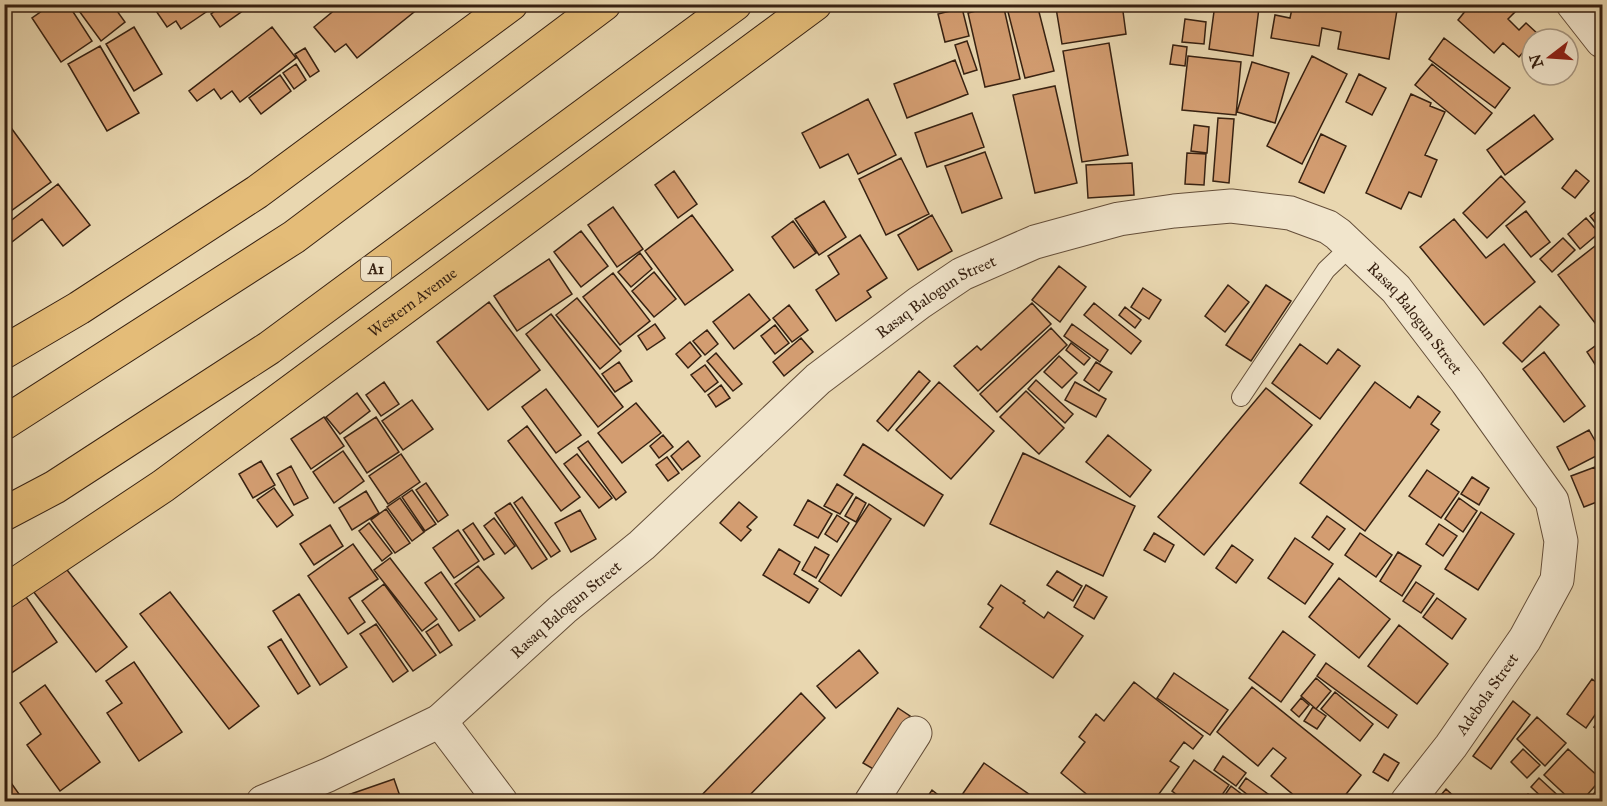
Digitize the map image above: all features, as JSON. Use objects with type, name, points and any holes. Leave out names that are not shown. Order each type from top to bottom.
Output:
[{"type":"main road","points":[[4,352],[79,308],[257,192],[511,4]]},
{"type":"main road","points":[[4,423],[294,237],[604,4]]},
{"type":"main road","name":"A1","points":[[4,514],[55,487],[269,348],[735,4]]},
{"type":"main road","name":"Western Avenue","points":[[4,592],[163,486],[815,4]]},
{"type":"street","points":[[1574,4],[1602,41]]},
{"type":"street","name":"Rasaq Balogun Street","points":[[263,801],[328,774],[440,721],[563,609],[642,545],[818,379],[919,303],[962,274],[1035,242],[1119,219],[1231,206],[1290,213],[1328,227],[1338,234],[1396,289],[1467,382],[1552,501],[1561,541],[1557,580]]},
{"type":"street","name":"Adebola Street","points":[[1407,801],[1451,746],[1525,639],[1557,580]]},
{"type":"street","points":[[440,721],[501,801]]},
{"type":"street","points":[[871,801],[915,733]]},
{"type":"lane","points":[[1240,397],[1326,270],[1351,246]]},
{"type":"building","points":[[52,4],[68,4],[92,41],[61,62],[32,18]]},
{"type":"building","points":[[74,4],[112,4],[125,22],[101,41]]},
{"type":"building","points":[[218,4],[181,29],[176,21],[167,27],[152,5]]},
{"type":"building","points":[[225,4],[251,5],[220,27],[211,14]]},
{"type":"building","points":[[342,4],[424,4],[357,58],[346,44],[335,52],[314,27]]},
{"type":"building","points":[[1003,4],[1020,79],[985,87],[968,13]]},
{"type":"building","points":[[1006,4],[1037,4],[1054,71],[1025,78]]},
{"type":"building","points":[[1075,4],[1122,4],[1126,34],[1062,44],[1056,8]]},
{"type":"building","points":[[1215,4],[1259,8],[1253,56],[1209,49]]},
{"type":"building","points":[[1293,4],[1398,4],[1389,59],[1338,49],[1341,32],[1322,28],[1319,46],[1271,38],[1275,15],[1290,18]]},
{"type":"building","points":[[1471,4],[1506,4],[1515,12],[1508,19],[1520,29],[1520,56],[1503,43],[1494,53],[1458,20]]},
{"type":"building","points":[[962,8],[969,36],[945,42],[938,14]]},
{"type":"building","points":[[1185,19],[1206,22],[1204,44],[1182,42]]},
{"type":"building","points":[[134,27],[162,74],[134,91],[106,44]]},
{"type":"building","points":[[272,27],[296,58],[240,102],[232,91],[221,99],[214,89],[197,101],[189,91]]},
{"type":"building","points":[[1444,38],[1510,88],[1495,108],[1429,59]]},
{"type":"building","points":[[967,41],[977,70],[964,74],[955,45]]},
{"type":"building","points":[[1109,43],[1128,155],[1082,162],[1063,51]]},
{"type":"building","points":[[1173,45],[1187,47],[1185,66],[1170,64]]},
{"type":"building","points":[[100,46],[139,113],[107,131],[68,64]]},
{"type":"building","points":[[305,48],[319,71],[310,77],[295,54]]},
{"type":"building","points":[[1188,56],[1241,62],[1236,115],[1182,110]]},
{"type":"building","points":[[1312,56],[1347,74],[1302,164],[1267,146]]},
{"type":"building","points":[[955,60],[968,94],[907,118],[894,84]]},
{"type":"building","points":[[1252,62],[1289,73],[1275,123],[1237,112]]},
{"type":"building","points":[[296,64],[306,80],[294,89],[283,73]]},
{"type":"building","points":[[1432,64],[1492,113],[1475,134],[1415,85]]},
{"type":"building","points":[[1359,74],[1386,88],[1372,115],[1346,102]]},
{"type":"building","points":[[280,75],[291,91],[261,114],[249,98]]},
{"type":"building","points":[[1055,86],[1077,183],[1035,193],[1013,95]]},
{"type":"building","points":[[1411,94],[1445,112],[1425,155],[1437,160],[1421,197],[1409,192],[1401,209],[1366,193]]},
{"type":"building","points":[[868,99],[896,155],[858,174],[848,154],[820,168],[802,133]]},
{"type":"building","points":[[972,113],[984,147],[927,167],[915,133]]},
{"type":"building","points":[[1534,115],[1553,139],[1505,175],[1487,150]]},
{"type":"building","points":[[1218,118],[1234,119],[1229,183],[1213,181]]},
{"type":"building","points":[[9,125],[51,182],[4,216],[4,128]]},
{"type":"building","points":[[1194,125],[1209,127],[1207,153],[1191,151]]},
{"type":"building","points":[[1321,134],[1346,146],[1324,193],[1299,182]]},
{"type":"building","points":[[985,152],[1002,198],[962,213],[945,166]]},
{"type":"building","points":[[1187,153],[1206,154],[1204,185],[1185,184]]},
{"type":"building","points":[[901,158],[929,214],[886,235],[859,179]]},
{"type":"building","points":[[1132,163],[1134,195],[1088,198],[1086,165]]},
{"type":"building","points":[[1576,170],[1589,181],[1575,198],[1562,188]]},
{"type":"building","points":[[674,171],[697,204],[678,218],[655,185]]},
{"type":"building","points":[[1501,176],[1525,202],[1487,238],[1463,213]]},
{"type":"building","points":[[58,184],[90,225],[63,246],[42,219],[4,248],[4,226]]},
{"type":"building","points":[[824,201],[846,237],[819,255],[795,219]]},
{"type":"building","points":[[1602,206],[1602,231],[1590,216]]},
{"type":"building","points":[[613,207],[643,249],[617,267],[588,225]]},
{"type":"building","points":[[1526,211],[1550,242],[1531,257],[1506,226]]},
{"type":"building","points":[[692,215],[733,270],[685,305],[645,251]]},
{"type":"building","points":[[932,215],[952,251],[918,270],[898,235]]},
{"type":"building","points":[[1586,218],[1599,233],[1580,249],[1568,234]]},
{"type":"building","points":[[1454,219],[1486,258],[1504,244],[1535,282],[1484,325],[1420,247]]},
{"type":"building","points":[[793,221],[816,253],[794,268],[772,237]]},
{"type":"building","points":[[581,231],[608,266],[581,287],[554,252]]},
{"type":"building","points":[[860,235],[887,278],[867,291],[871,297],[836,321],[816,290],[839,274],[828,256]]},
{"type":"building","points":[[1563,238],[1575,250],[1552,272],[1540,259]]},
{"type":"building","points":[[1595,246],[1602,255],[1602,332],[1558,275]]},
{"type":"building","points":[[640,253],[652,269],[631,287],[618,272]]},
{"type":"building","points":[[549,259],[572,294],[517,331],[494,296]]},
{"type":"building","points":[[1059,266],[1086,287],[1060,322],[1032,300]]},
{"type":"building","points":[[654,272],[676,299],[654,317],[632,291]]},
{"type":"building","points":[[613,273],[650,321],[620,345],[583,297]]},
{"type":"building","points":[[1228,285],[1249,302],[1225,332],[1205,316]]},
{"type":"building","points":[[1266,285],[1291,301],[1251,361],[1226,345]]},
{"type":"building","points":[[1143,288],[1161,300],[1149,319],[1131,307]]},
{"type":"building","points":[[749,294],[770,320],[734,349],[713,322]]},
{"type":"building","points":[[577,298],[621,351],[600,369],[556,315]]},
{"type":"building","points":[[489,302],[540,370],[488,410],[437,342]]},
{"type":"building","points":[[1032,303],[1051,324],[978,391],[954,366],[977,346],[981,350]]},
{"type":"building","points":[[1094,303],[1141,341],[1131,354],[1084,315]]},
{"type":"building","points":[[789,305],[808,330],[792,342],[773,318]]},
{"type":"building","points":[[1540,306],[1559,325],[1522,362],[1503,343]]},
{"type":"building","points":[[1125,307],[1141,320],[1135,328],[1119,315]]},
{"type":"building","points":[[551,314],[623,407],[598,427],[526,334]]},
{"type":"building","points":[[655,324],[665,338],[647,350],[638,336]]},
{"type":"building","points":[[1072,324],[1108,350],[1100,362],[1064,336]]},
{"type":"building","points":[[775,325],[789,343],[775,354],[761,336]]},
{"type":"building","points":[[1051,328],[1067,345],[997,412],[980,394]]},
{"type":"building","points":[[707,330],[718,344],[705,355],[693,341]]},
{"type":"building","points":[[801,338],[813,352],[784,376],[773,362]]},
{"type":"building","points":[[1602,341],[1602,375],[1587,352]]},
{"type":"building","points":[[690,342],[701,356],[688,368],[676,354]]},
{"type":"building","points":[[1071,343],[1090,358],[1084,365],[1066,350]]},
{"type":"building","points":[[1300,344],[1327,364],[1338,349],[1360,366],[1320,419],[1272,383]]},
{"type":"building","points":[[1544,352],[1585,406],[1564,422],[1523,369]]},
{"type":"building","points":[[716,353],[742,384],[733,391],[707,361]]},
{"type":"building","points":[[1059,356],[1077,373],[1062,388],[1044,372]]},
{"type":"building","points":[[619,362],[632,381],[615,392],[602,374]]},
{"type":"building","points":[[1096,362],[1112,372],[1099,391],[1084,380]]},
{"type":"building","points":[[705,365],[718,382],[705,392],[691,375]]},
{"type":"building","points":[[919,371],[930,381],[888,431],[877,421]]},
{"type":"building","points":[[1036,380],[1073,414],[1065,423],[1028,389]]},
{"type":"building","points":[[384,382],[399,404],[381,416],[366,395]]},
{"type":"building","points":[[939,382],[994,431],[951,479],[896,430]]},
{"type":"building","points":[[1075,382],[1106,399],[1096,417],[1065,400]]},
{"type":"building","points":[[1375,382],[1410,408],[1418,396],[1440,412],[1431,424],[1439,430],[1365,531],[1300,483]]},
{"type":"building","points":[[721,385],[730,398],[716,407],[708,395]]},
{"type":"building","points":[[1266,388],[1312,425],[1204,555],[1158,517]]},
{"type":"building","points":[[546,389],[581,435],[556,453],[522,407]]},
{"type":"building","points":[[1026,391],[1064,428],[1039,454],[1000,417]]},
{"type":"building","points":[[357,393],[370,411],[340,434],[326,417]]},
{"type":"building","points":[[412,400],[433,429],[403,450],[382,421]]},
{"type":"building","points":[[636,403],[661,433],[622,463],[598,433]]},
{"type":"building","points":[[324,417],[344,446],[311,469],[291,439]]},
{"type":"building","points":[[376,417],[399,452],[367,473],[344,438]]},
{"type":"building","points":[[527,426],[580,497],[561,511],[508,441]]},
{"type":"building","points":[[1589,430],[1602,453],[1569,470],[1557,447]]},
{"type":"building","points":[[663,435],[673,447],[659,458],[650,446]]},
{"type":"building","points":[[1108,435],[1151,470],[1130,497],[1086,462]]},
{"type":"building","points":[[588,441],[626,492],[616,500],[578,448]]},
{"type":"building","points":[[688,441],[700,456],[682,470],[671,456]]},
{"type":"building","points":[[863,444],[943,495],[924,526],[844,475]]},
{"type":"building","points":[[343,451],[364,481],[334,503],[313,472]]},
{"type":"building","points":[[1023,453],[1135,506],[1103,576],[990,524]]},
{"type":"building","points":[[401,454],[420,482],[388,504],[369,476]]},
{"type":"building","points":[[577,454],[612,498],[599,508],[564,464]]},
{"type":"building","points":[[667,457],[679,473],[668,481],[656,465]]},
{"type":"building","points":[[261,461],[275,485],[253,498],[239,474]]},
{"type":"building","points":[[291,466],[308,498],[294,505],[277,474]]},
{"type":"building","points":[[1595,467],[1602,487],[1602,500],[1584,507],[1571,476]]},
{"type":"building","points":[[1427,470],[1459,492],[1441,518],[1409,496]]},
{"type":"building","points":[[1472,477],[1489,488],[1479,505],[1461,494]]},
{"type":"building","points":[[426,483],[448,515],[438,522],[416,490]]},
{"type":"building","points":[[837,484],[853,494],[840,514],[824,506]]},
{"type":"building","points":[[274,488],[293,515],[277,527],[257,500]]},
{"type":"building","points":[[412,490],[436,524],[425,531],[402,497]]},
{"type":"building","points":[[366,491],[379,513],[352,530],[339,508]]},
{"type":"building","points":[[522,497],[560,551],[551,557],[514,503]]},
{"type":"building","points":[[856,497],[866,503],[856,522],[845,516]]},
{"type":"building","points":[[400,498],[424,532],[412,541],[387,507]]},
{"type":"building","points":[[1459,498],[1477,511],[1463,532],[1445,519]]},
{"type":"building","points":[[808,500],[832,514],[818,538],[794,525]]},
{"type":"building","points":[[739,502],[757,517],[747,527],[751,530],[741,541],[720,523]]},
{"type":"building","points":[[510,503],[547,559],[532,569],[495,513]]},
{"type":"building","points":[[869,504],[891,519],[841,596],[819,581]]},
{"type":"building","points":[[386,509],[410,543],[395,553],[371,520]]},
{"type":"building","points":[[580,510],[596,539],[571,552],[555,523]]},
{"type":"building","points":[[1481,512],[1514,534],[1478,590],[1445,569]]},
{"type":"building","points":[[837,515],[849,523],[837,542],[825,534]]},
{"type":"building","points":[[1327,516],[1345,529],[1329,550],[1312,537]]},
{"type":"building","points":[[494,518],[515,546],[505,554],[484,526]]},
{"type":"building","points":[[369,523],[392,553],[382,561],[359,531]]},
{"type":"building","points":[[473,523],[494,554],[484,560],[463,530]]},
{"type":"building","points":[[1439,524],[1457,536],[1443,556],[1426,544]]},
{"type":"building","points":[[330,525],[343,546],[314,565],[300,544]]},
{"type":"building","points":[[458,530],[479,561],[454,578],[433,548]]},
{"type":"building","points":[[1154,533],[1174,545],[1165,562],[1144,550]]},
{"type":"building","points":[[1360,533],[1392,555],[1376,577],[1345,555]]},
{"type":"building","points":[[1295,538],[1333,564],[1305,604],[1268,578]]},
{"type":"building","points":[[353,544],[378,579],[349,598],[365,622],[348,634],[308,576]]},
{"type":"building","points":[[1232,545],[1253,560],[1236,583],[1216,568]]},
{"type":"building","points":[[815,547],[829,555],[816,578],[802,570]]},
{"type":"building","points":[[779,549],[800,562],[794,574],[818,589],[809,603],[763,575]]},
{"type":"building","points":[[1398,552],[1421,566],[1402,596],[1380,581]]},
{"type":"building","points":[[390,558],[437,619],[422,631],[374,570]]},
{"type":"building","points":[[64,566],[127,647],[96,672],[33,591]]},
{"type":"building","points":[[478,566],[504,598],[480,617],[455,584]]},
{"type":"building","points":[[1057,571],[1082,586],[1073,601],[1047,585]]},
{"type":"building","points":[[441,572],[475,620],[459,631],[425,583]]},
{"type":"building","points":[[1339,578],[1390,619],[1359,658],[1309,617]]},
{"type":"building","points":[[1416,582],[1434,594],[1421,613],[1403,601]]},
{"type":"building","points":[[384,584],[436,655],[413,671],[362,601]]},
{"type":"building","points":[[1001,585],[1025,601],[1023,603],[1044,618],[1048,612],[1083,636],[1053,678],[980,627],[993,608],[988,604]]},
{"type":"building","points":[[1086,585],[1107,597],[1094,619],[1074,607]]},
{"type":"building","points":[[170,592],[259,706],[229,729],[140,614]]},
{"type":"building","points":[[299,594],[347,667],[320,685],[273,611]]},
{"type":"building","points":[[26,597],[57,642],[4,678],[4,612]]},
{"type":"building","points":[[1437,598],[1466,619],[1452,639],[1423,617]]},
{"type":"building","points":[[376,624],[408,671],[393,682],[360,634]]},
{"type":"building","points":[[438,624],[452,645],[440,653],[426,632]]},
{"type":"building","points":[[1399,625],[1448,664],[1417,704],[1368,666]]},
{"type":"building","points":[[1283,631],[1315,655],[1281,702],[1249,678]]},
{"type":"building","points":[[281,639],[310,686],[298,694],[268,647]]},
{"type":"building","points":[[859,650],[878,673],[836,708],[817,686]]},
{"type":"building","points":[[134,662],[182,732],[139,761],[107,713],[122,703],[106,681]]},
{"type":"building","points":[[1326,663],[1397,715],[1388,728],[1317,676]]},
{"type":"building","points":[[1174,673],[1228,710],[1210,735],[1157,698]]},
{"type":"building","points":[[1316,678],[1331,691],[1316,709],[1301,696]]},
{"type":"building","points":[[1592,679],[1602,687],[1602,705],[1586,728],[1567,714]]},
{"type":"building","points":[[1134,682],[1203,736],[1193,749],[1184,742],[1170,761],[1179,767],[1153,802],[1096,802],[1061,773],[1085,742],[1079,737],[1096,714],[1104,721]]},
{"type":"building","points":[[45,685],[100,762],[60,791],[27,745],[41,734],[20,703]]},
{"type":"building","points":[[1252,687],[1361,775],[1340,802],[1302,802],[1271,776],[1286,758],[1273,748],[1258,766],[1217,732]]},
{"type":"building","points":[[1335,692],[1373,724],[1360,741],[1321,709]]},
{"type":"building","points":[[801,693],[825,718],[743,802],[695,802]]},
{"type":"building","points":[[1301,698],[1309,705],[1299,717],[1291,710]]},
{"type":"building","points":[[1513,701],[1530,715],[1491,769],[1473,756]]},
{"type":"building","points":[[1313,707],[1326,716],[1317,729],[1304,721]]},
{"type":"building","points":[[898,708],[910,716],[875,770],[863,763]]},
{"type":"building","points":[[1602,716],[1602,733],[1594,727]]},
{"type":"building","points":[[1537,717],[1566,743],[1545,766],[1517,739]]},
{"type":"building","points":[[1523,749],[1540,765],[1527,778],[1511,762]]},
{"type":"building","points":[[1568,749],[1601,779],[1581,802],[1573,802],[1544,775]]},
{"type":"building","points":[[1384,754],[1399,763],[1388,781],[1373,772]]},
{"type":"building","points":[[1223,756],[1246,773],[1236,786],[1214,770]]},
{"type":"building","points":[[1194,760],[1229,785],[1217,802],[1186,802],[1172,791]]},
{"type":"building","points":[[984,763],[1033,797],[1030,802],[957,802]]},
{"type":"building","points":[[4,773],[19,794],[8,802],[4,802]]},
{"type":"building","points":[[1246,778],[1279,802],[1257,802],[1239,788]]},
{"type":"building","points":[[1539,778],[1565,802],[1547,802],[1531,787]]},
{"type":"building","points":[[394,779],[402,802],[328,802],[345,796]]},
{"type":"building","points":[[1602,782],[1602,802],[1588,802]]},
{"type":"building","points":[[1231,786],[1252,802],[1220,802]]},
{"type":"building","points":[[1446,789],[1460,802],[1437,802]]},
{"type":"building","points":[[932,790],[947,802],[924,802]]},
{"type":"building","points":[[1528,794],[1537,802],[1521,802]]},
{"type":"building","points":[[1167,795],[1174,802],[1162,802]]},
{"type":"building","points":[[1467,795],[1475,802],[1461,802]]}]
